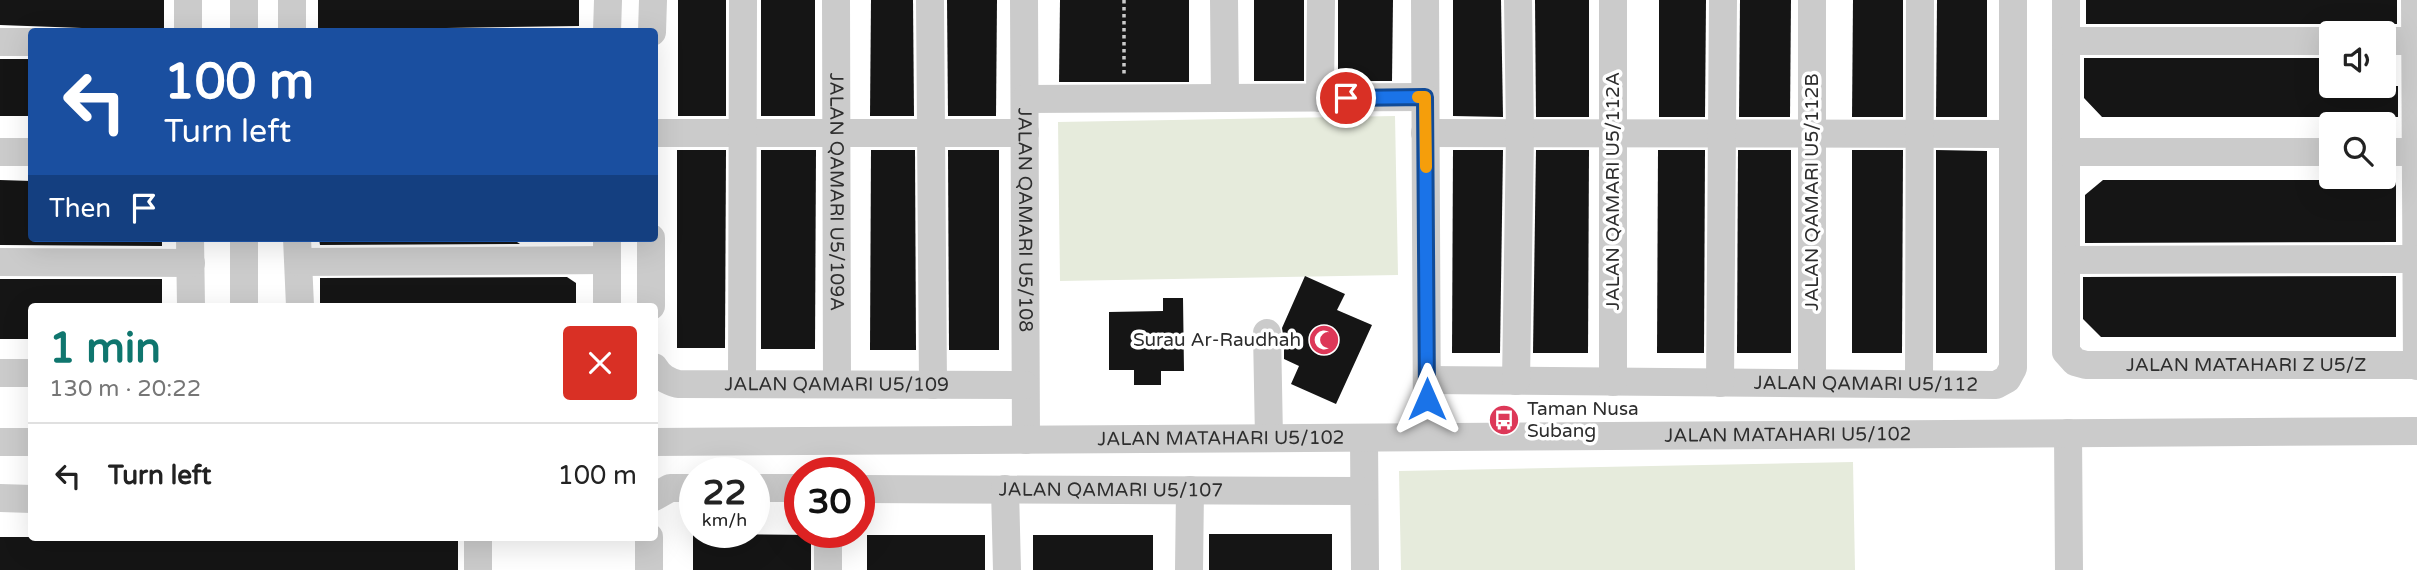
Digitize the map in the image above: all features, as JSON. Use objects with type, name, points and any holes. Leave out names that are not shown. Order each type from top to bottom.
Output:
[{"type":"street","points":[[188,0],[188,28]]},
{"type":"street","points":[[244,0],[244,28]]},
{"type":"street","points":[[292,0],[292,28]]},
{"type":"street","points":[[607,28],[608,0]]},
{"type":"street","points":[[652,28],[653,0]]},
{"type":"street","points":[[742,384],[743,0]]},
{"type":"street","name":"JALAN QAMARI U5/109A","points":[[836,0],[837,384]]},
{"type":"street","points":[[930,0],[933,385]]},
{"type":"street","name":"JALAN QAMARI U5/108","points":[[1024,0],[1026,440]]},
{"type":"street","points":[[1224,0],[1225,98]]},
{"type":"street","points":[[1320,98],[1321,0]]},
{"type":"street","points":[[1425,0],[1427,437]]},
{"type":"street","points":[[1516,381],[1520,134],[1518,0]]},
{"type":"street","name":"JALAN QAMARI U5/112A","points":[[1613,0],[1613,382]]},
{"type":"street","points":[[1720,383],[1723,0]]},
{"type":"street","name":"JALAN QAMARI U5/112B","points":[[1812,0],[1812,383]]},
{"type":"street","points":[[1919,384],[1920,0]]},
{"type":"street","name":"JALAN QAMARI U5/112","points":[[1427,380],[1996,385],[2007,379],[2013,368],[2013,0]]},
{"type":"street","points":[[2067,0],[2066,260],[2415,259]]},
{"type":"street","points":[[2415,0],[2416,365]]},
{"type":"street","points":[[2067,41],[2319,41]]},
{"type":"street","points":[[2396,41],[2415,41]]},
{"type":"street","points":[[0,42],[28,42]]},
{"type":"street","points":[[1024,99],[1425,97]]},
{"type":"street","points":[[658,133],[1024,133]]},
{"type":"street","points":[[1425,133],[2013,134]]},
{"type":"street","points":[[0,152],[28,152]]},
{"type":"street","points":[[2066,152],[2319,152]]},
{"type":"street","points":[[2396,152],[2416,152]]},
{"type":"street","points":[[244,242],[244,303]]},
{"type":"street","points":[[651,242],[651,303]]},
{"type":"street","points":[[300,303],[298,250],[607,249],[607,303]]},
{"type":"street","points":[[0,262],[191,250],[191,303]]},
{"type":"street","name":"JALAN MATAHARI Z U5/Z","points":[[2066,260],[2066,352],[2075,362],[2087,365],[2416,365]]},
{"type":"street","points":[[1267,333],[1269,438]]},
{"type":"street","points":[[0,373],[28,373]]},
{"type":"street","name":"JALAN QAMARI U5/109","points":[[658,373],[678,384],[1025,385]]},
{"type":"street","name":"JALAN MATAHARI U5/102","points":[[658,442],[2417,432]]},
{"type":"street","points":[[2068,433],[2069,570]]},
{"type":"street","points":[[1364,438],[1365,570]]},
{"type":"street","points":[[0,442],[28,442]]},
{"type":"street","points":[[658,495],[670,488],[679,488]]},
{"type":"street","name":"JALAN QAMARI U5/107","points":[[875,489],[1364,491]]},
{"type":"street","points":[[1005,489],[1007,570]]},
{"type":"street","points":[[1189,490],[1189,570]]},
{"type":"street","points":[[0,498],[28,499]]},
{"type":"street","points":[[478,541],[478,570]]},
{"type":"street","points":[[649,541],[649,570]]},
{"type":"street","points":[[828,548],[828,570]]},
{"type":"path","points":[[1124,0],[1124,98]]},
{"type":"shaded area","points":[[1395,116],[1398,275],[1060,281],[1058,122]]},
{"type":"shaded area","points":[[1853,462],[1855,570],[1401,570],[1399,471]]},
{"type":"building","points":[[0,0],[164,0],[164,28],[0,25]]},
{"type":"building","points":[[318,0],[579,0],[579,26],[318,28]]},
{"type":"building","points":[[678,0],[726,0],[726,116],[678,116]]},
{"type":"building","points":[[761,0],[815,0],[815,116],[761,116]]},
{"type":"building","points":[[871,0],[913,0],[914,116],[870,116]]},
{"type":"building","points":[[947,0],[997,0],[996,116],[948,116]]},
{"type":"building","points":[[1060,0],[1189,0],[1189,82],[1059,82]]},
{"type":"building","points":[[1254,0],[1304,0],[1304,81],[1254,81]]},
{"type":"building","points":[[1338,0],[1393,0],[1392,81],[1338,81]]},
{"type":"building","points":[[1453,0],[1501,0],[1503,117],[1453,116]]},
{"type":"building","points":[[1535,0],[1589,0],[1589,117],[1536,117]]},
{"type":"building","points":[[1659,0],[1706,0],[1705,117],[1659,117]]},
{"type":"building","points":[[1740,0],[1791,0],[1790,117],[1739,117]]},
{"type":"building","points":[[1853,0],[1903,0],[1903,117],[1852,117]]},
{"type":"building","points":[[1937,0],[1987,0],[1987,117],[1936,117]]},
{"type":"building","points":[[2086,0],[2397,0],[2397,24],[2396,21],[2319,21],[2319,24],[2086,24]]},
{"type":"building","points":[[2084,58],[2319,58],[2319,98],[2396,98],[2398,86],[2398,117],[2396,112],[2319,112],[2319,117],[2102,117],[2084,98]]},
{"type":"building","points":[[0,59],[28,59],[28,116],[0,116]]},
{"type":"building","points":[[677,150],[726,150],[725,348],[677,348]]},
{"type":"building","points":[[761,150],[816,150],[815,349],[761,349]]},
{"type":"building","points":[[871,150],[915,150],[916,350],[870,350]]},
{"type":"building","points":[[948,150],[999,150],[999,350],[949,350]]},
{"type":"building","points":[[1453,150],[1503,150],[1500,353],[1452,353]]},
{"type":"building","points":[[1536,150],[1589,150],[1588,353],[1533,353]]},
{"type":"building","points":[[1658,150],[1705,150],[1704,353],[1657,353]]},
{"type":"building","points":[[1738,150],[1791,150],[1791,353],[1737,353]]},
{"type":"building","points":[[1852,150],[1903,150],[1902,353],[1852,353]]},
{"type":"building","points":[[1936,150],[1987,151],[1987,353],[1936,353]]},
{"type":"building","points":[[0,180],[28,181],[28,242],[162,242],[162,246],[0,245]]},
{"type":"building","points":[[2103,180],[2319,180],[2319,189],[2396,189],[2396,242],[2085,243],[2085,195]]},
{"type":"building","points":[[320,242],[520,244],[320,245]]},
{"type":"building","name":"Surau Ar-Raudhah","points":[[1305,276],[1345,294],[1337,310],[1372,325],[1336,404],[1291,384],[1299,366],[1284,359],[1287,342],[1284,341],[1282,328]]},
{"type":"building","points":[[2396,276],[2396,337],[2101,337],[2083,319],[2083,277]]},
{"type":"building","points":[[567,277],[576,283],[576,303],[320,303],[320,278]]},
{"type":"building","points":[[0,279],[162,279],[162,303],[28,303],[28,339],[0,339]]},
{"type":"building","points":[[1163,298],[1183,298],[1184,371],[1161,371],[1161,385],[1134,385],[1134,370],[1109,370],[1109,312],[1163,311]]},
{"type":"building","points":[[1209,534],[1332,534],[1332,570],[1209,570]]},
{"type":"building","points":[[770,535],[784,535],[784,548],[811,548],[811,570],[693,570],[693,548],[770,548]]},
{"type":"building","points":[[875,535],[985,535],[985,570],[867,570],[867,548],[875,548]]},
{"type":"building","points":[[1033,535],[1153,535],[1153,570],[1033,570]]},
{"type":"building","points":[[0,537],[28,537],[28,541],[458,541],[458,570],[0,570]]},
{"type":"slow traffic","points":[[1418,97],[1425,97],[1426,167]]},
{"type":"place","name":"Surau Ar-Raudhah","points":[[1324,340]]},
{"type":"place","name":"Taman Nusa Subang","points":[[1504,420]]},
{"type":"route","points":[[1346,98],[1425,97],[1427,399]]}]
